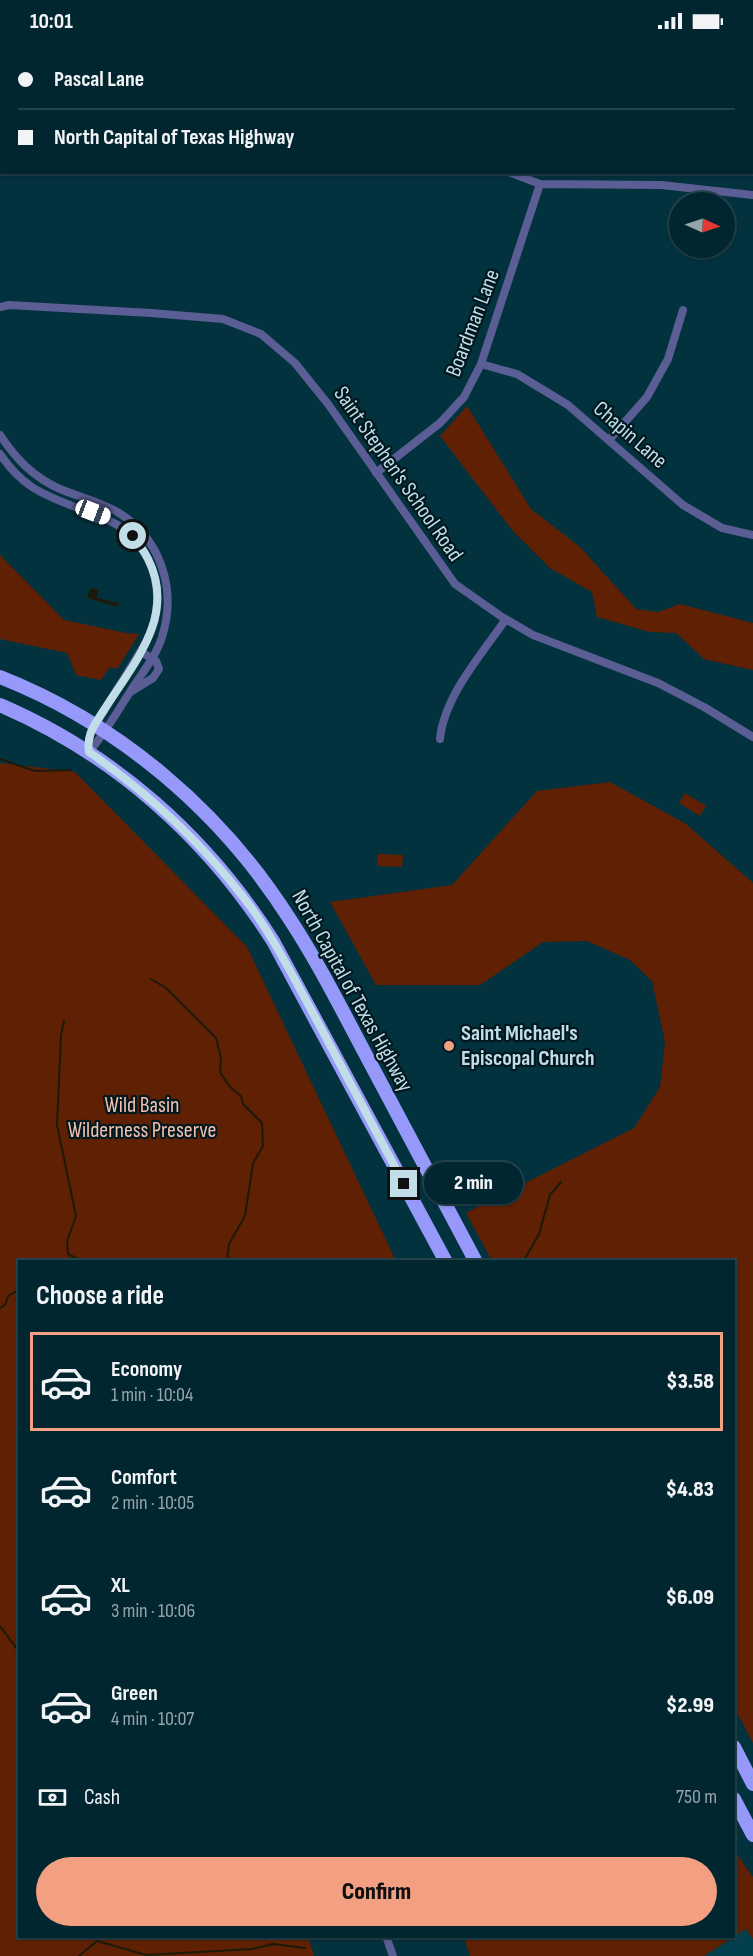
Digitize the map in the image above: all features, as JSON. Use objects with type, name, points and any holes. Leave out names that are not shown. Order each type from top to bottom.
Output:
[{"type":"highway","name":"North Capital of Texas Highway","points":[[0,677],[54,702],[100,728],[152,766],[196,804],[234,844],[268,886],[300,935],[475,1260]]},
{"type":"highway","name":"North Capital of Texas Highway","points":[[0,705],[44,726],[89,752],[139,789],[187,832],[220,868],[249,905],[294,977],[445,1260]]},
{"type":"highway","points":[[425,1222],[448,1209]]},
{"type":"highway","points":[[735,1749],[753,1784]]},
{"type":"highway","points":[[735,1801],[753,1835]]},
{"type":"street","points":[[514,174],[540,184],[661,185],[753,195]]},
{"type":"street","name":"Boardman Lane","points":[[376,473],[440,423],[464,397],[481,364],[540,184]]},
{"type":"street","name":"Saint Stephen's School Road","points":[[0,307],[9,305],[128,311],[223,320],[261,334],[295,363],[328,404],[455,584],[506,619],[547,641],[665,686],[753,737]]},
{"type":"street","points":[[609,440],[647,397],[668,359],[683,310]]},
{"type":"street","name":"Chapin Lane","points":[[481,364],[517,374],[568,405],[683,505],[722,528],[753,535]]},
{"type":"street","points":[[0,435],[33,474],[59,489],[118,513],[135,526],[148,540],[162,566],[166,585],[167,612],[161,639],[128,696]]},
{"type":"street","points":[[0,454],[18,475],[32,486],[120,525],[133,536],[151,565],[157,594],[156,619],[151,634],[89,752]]},
{"type":"street","points":[[80,507],[85,498]]},
{"type":"street","points":[[140,546],[148,540]]},
{"type":"street","points":[[440,739],[442,722],[450,702],[506,619]]},
{"type":"street","points":[[151,634],[161,639]]},
{"type":"street","points":[[100,728],[136,688],[158,674],[159,666],[152,658],[141,652]]},
{"type":"street","points":[[387,1938],[393,1956]]},
{"type":"shaded area","points":[[90,588],[99,590],[97,598],[119,603],[118,607],[87,598]]},
{"type":"shaded area","points":[[746,1929],[753,1939],[753,1956],[704,1956],[735,1938]]},
{"type":"green space","points":[[467,406],[531,509],[580,547],[636,609],[658,612],[680,604],[753,623],[753,670],[704,659],[676,633],[650,632],[597,617],[592,592],[550,568],[512,530],[440,436]]},
{"type":"green space","points":[[0,555],[64,620],[139,634],[118,668],[109,668],[101,680],[76,675],[67,653],[0,639]]},
{"type":"green space","name":"Wild Basin Wilderness Preserve","points":[[0,763],[75,772],[247,947],[396,1260],[18,1260],[18,1938],[303,1938],[309,1939],[314,1956],[0,1956]]},
{"type":"green space","points":[[610,782],[686,824],[753,883],[753,1743],[735,1709],[735,1260],[491,1260],[466,1213],[634,1128],[660,1087],[665,1042],[652,981],[630,960],[587,941],[543,942],[480,985],[376,985],[330,902],[452,885],[537,791]]},
{"type":"green space","points":[[685,793],[706,806],[700,816],[679,803]]},
{"type":"green space","points":[[378,854],[403,855],[402,867],[377,866]]},
{"type":"green space","points":[[735,1851],[753,1877],[753,1939],[746,1929],[735,1936]]},
{"type":"green space","points":[[464,1938],[732,1938],[704,1956],[470,1956]]},
{"type":"waterway","points":[[0,759],[35,771],[70,770]]},
{"type":"waterway","points":[[151,979],[166,988],[216,1038],[221,1058],[220,1072],[229,1086],[241,1096],[243,1104],[262,1123],[263,1146],[253,1163],[245,1216],[229,1244],[227,1260]]},
{"type":"waterway","points":[[64,1021],[61,1035],[57,1125],[76,1216],[67,1241],[68,1254],[80,1260]]},
{"type":"waterway","points":[[524,1260],[539,1234],[550,1195],[561,1182]]},
{"type":"waterway","points":[[0,1308],[5,1305],[8,1296],[18,1290]]},
{"type":"waterway","points":[[0,1626],[18,1650]]},
{"type":"waterway","points":[[79,1956],[97,1941],[146,1955],[252,1949],[273,1944],[305,1948]]},
{"type":"place","name":"Saint Michael's Episcopal Church","points":[[449,1046]]},
{"type":"route","points":[[133,536],[146,555],[153,574],[157,594],[156,619],[147,642],[90,734],[89,752],[110,766],[171,817],[202,847],[244,898],[294,977],[404,1184]]}]
